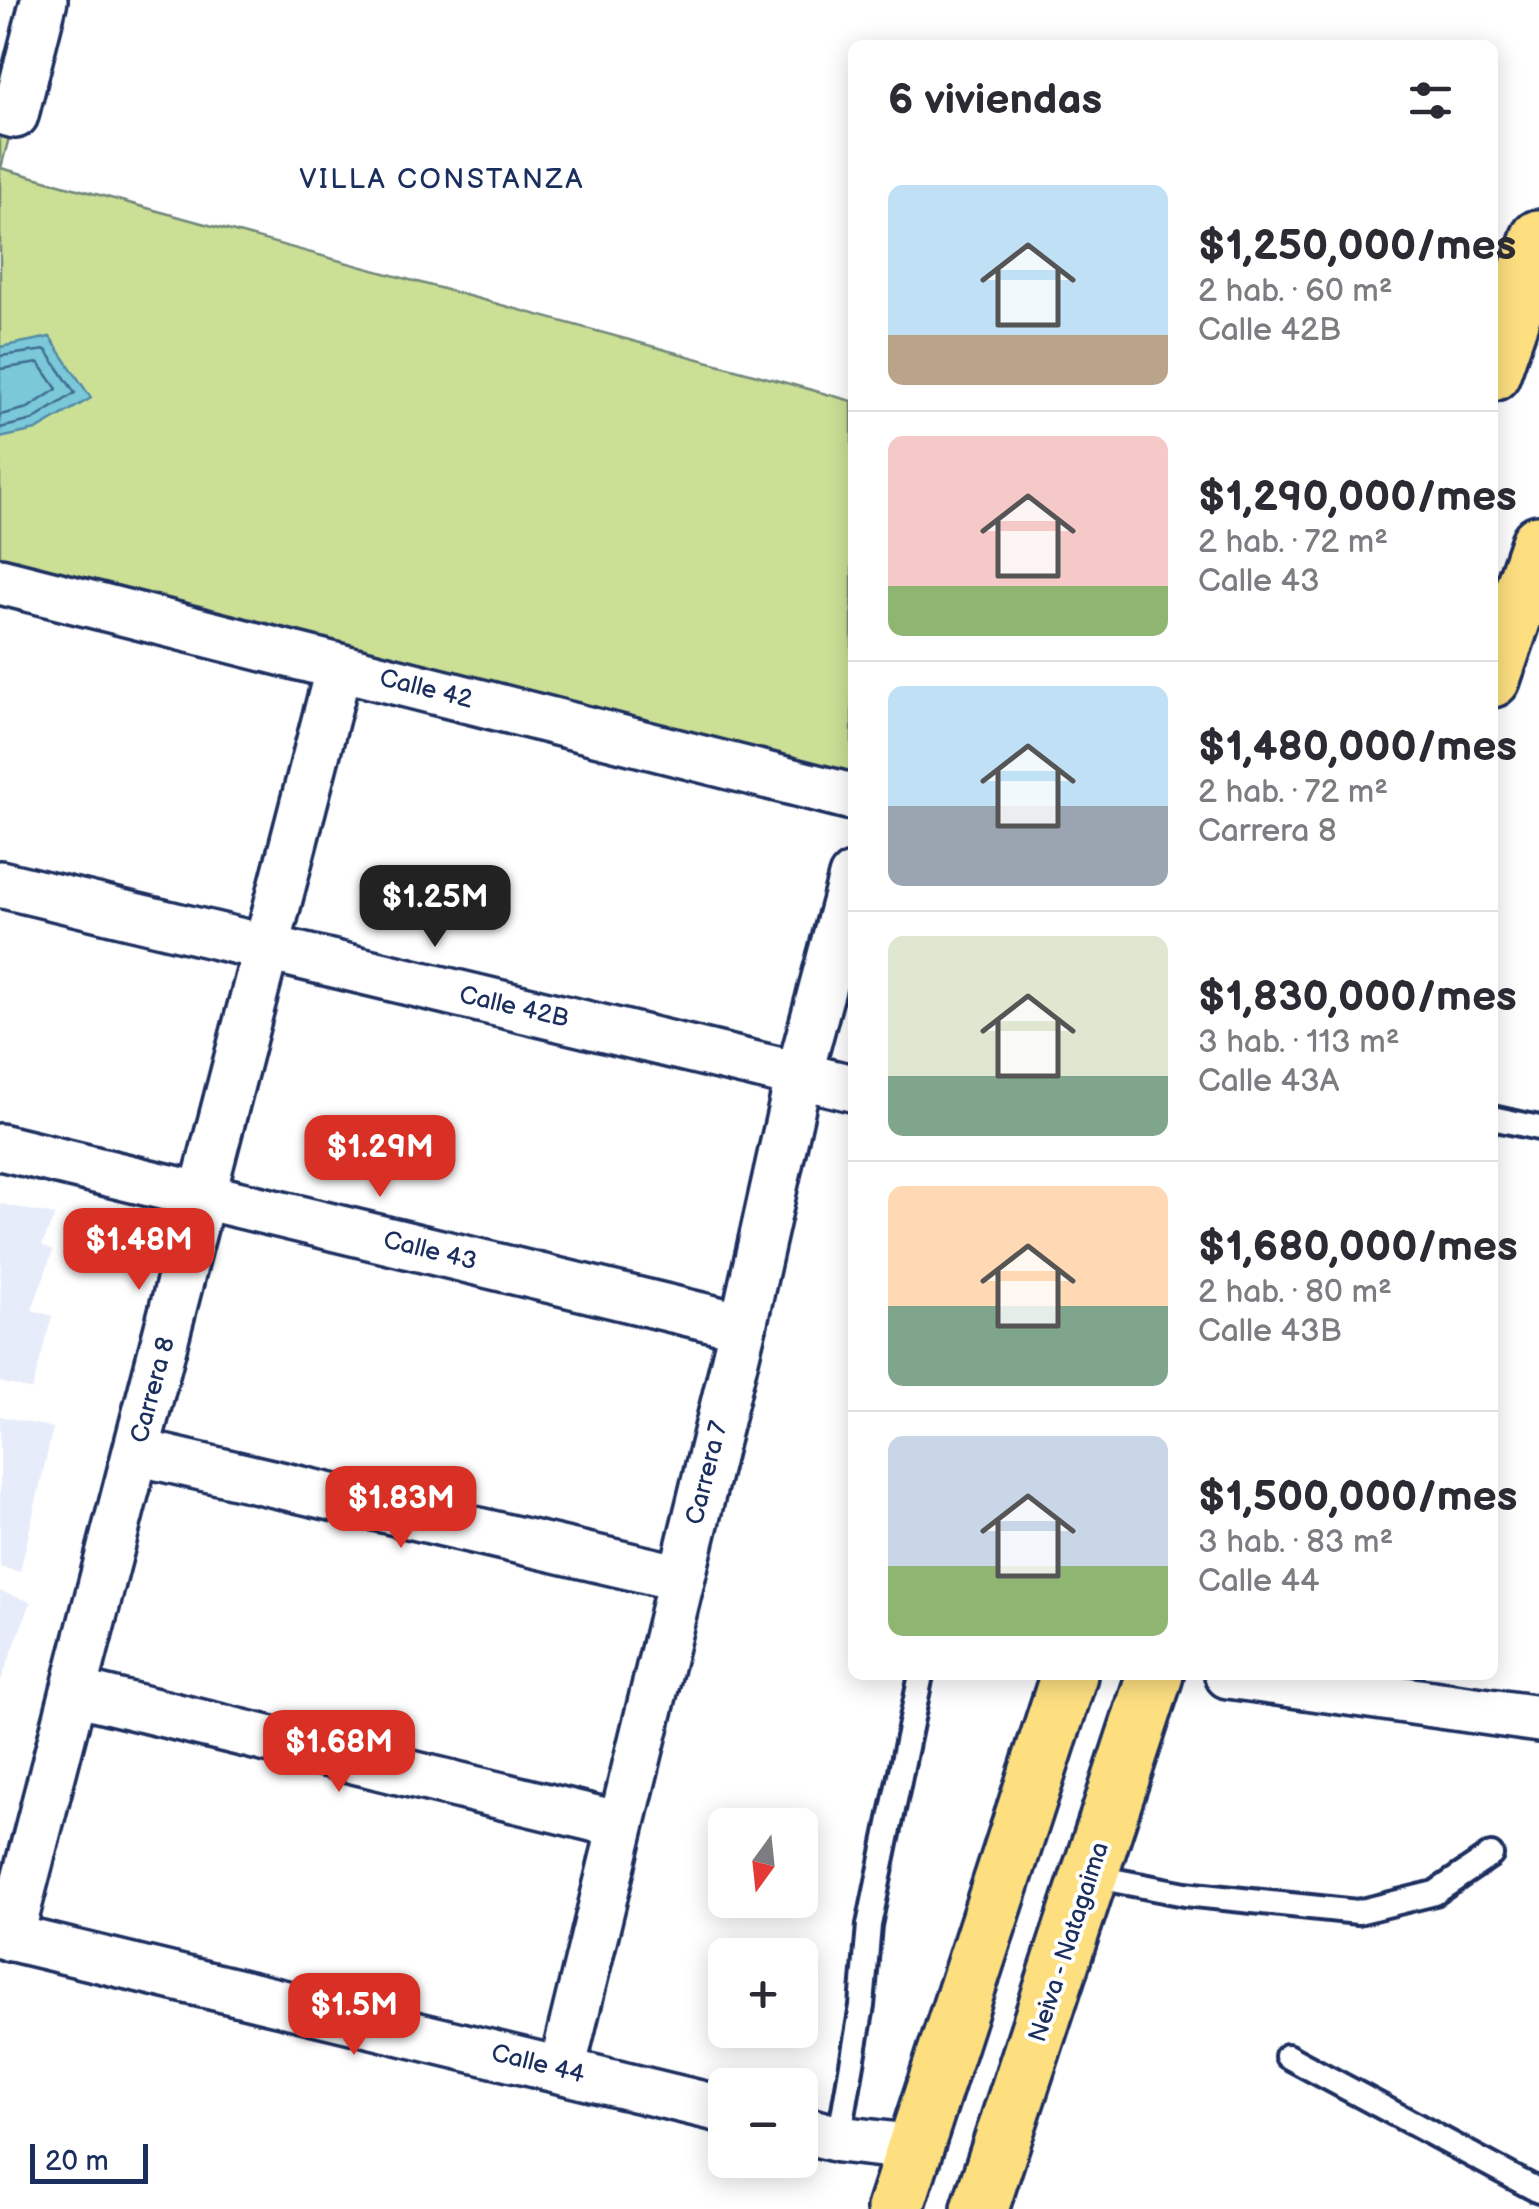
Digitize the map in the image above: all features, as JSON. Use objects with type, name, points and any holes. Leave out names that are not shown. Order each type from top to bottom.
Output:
[{"type":"highway","points":[[1498,356],[1539,238]]},
{"type":"highway","points":[[1498,662],[1539,543]]},
{"type":"highway","points":[[895,2209],[1067,1680]]},
{"type":"highway","name":"Neiva - Natagaima","points":[[980,2209],[1154,1680]]},
{"type":"street","points":[[8,113],[44,0]]},
{"type":"street","name":"Calle 42","points":[[0,581],[848,796]]},
{"type":"street","name":"Carrera 8","points":[[5,1936],[74,1692],[339,667]]},
{"type":"street","name":"Calle 42B","points":[[0,884],[848,1087]]},
{"type":"street","name":"Carrera 7","points":[[562,2070],[743,1326],[799,1075],[848,892]]},
{"type":"street","name":"Calle 43","points":[[0,1147],[743,1326]]},
{"type":"street","points":[[137,1452],[681,1578]]},
{"type":"street","points":[[1264,1680],[1539,1718]]},
{"type":"street","points":[[74,1692],[621,1825]]},
{"type":"street","name":"Calle 44","points":[[5,1936],[708,2106]]},
{"type":"street","points":[[819,2134],[916,2148]]},
{"type":"lane","points":[[1498,1119],[1539,1128]]},
{"type":"lane","points":[[819,2134],[862,2006],[868,1925],[920,1680]]},
{"type":"lane","points":[[1091,1876],[1184,1894],[1358,1912],[1436,1893],[1491,1854]]},
{"type":"lane","points":[[1287,2056],[1539,2191]]},
{"type":"shaded area","points":[[1,1204],[55,1215],[42,1245],[53,1251],[32,1310],[52,1316],[32,1390],[0,1382]]},
{"type":"shaded area","points":[[0,1416],[53,1428],[20,1572],[0,1567]]},
{"type":"shaded area","points":[[0,1591],[31,1602],[0,1683]]},
{"type":"green space","points":[[0,111],[15,115],[1,168],[848,400],[848,796],[0,581]]},
{"type":"water","points":[[50,337],[91,398],[36,430],[0,438],[0,347]]},
{"type":"district","name":"VILLA CONSTANZA","points":[[442,179]]}]
